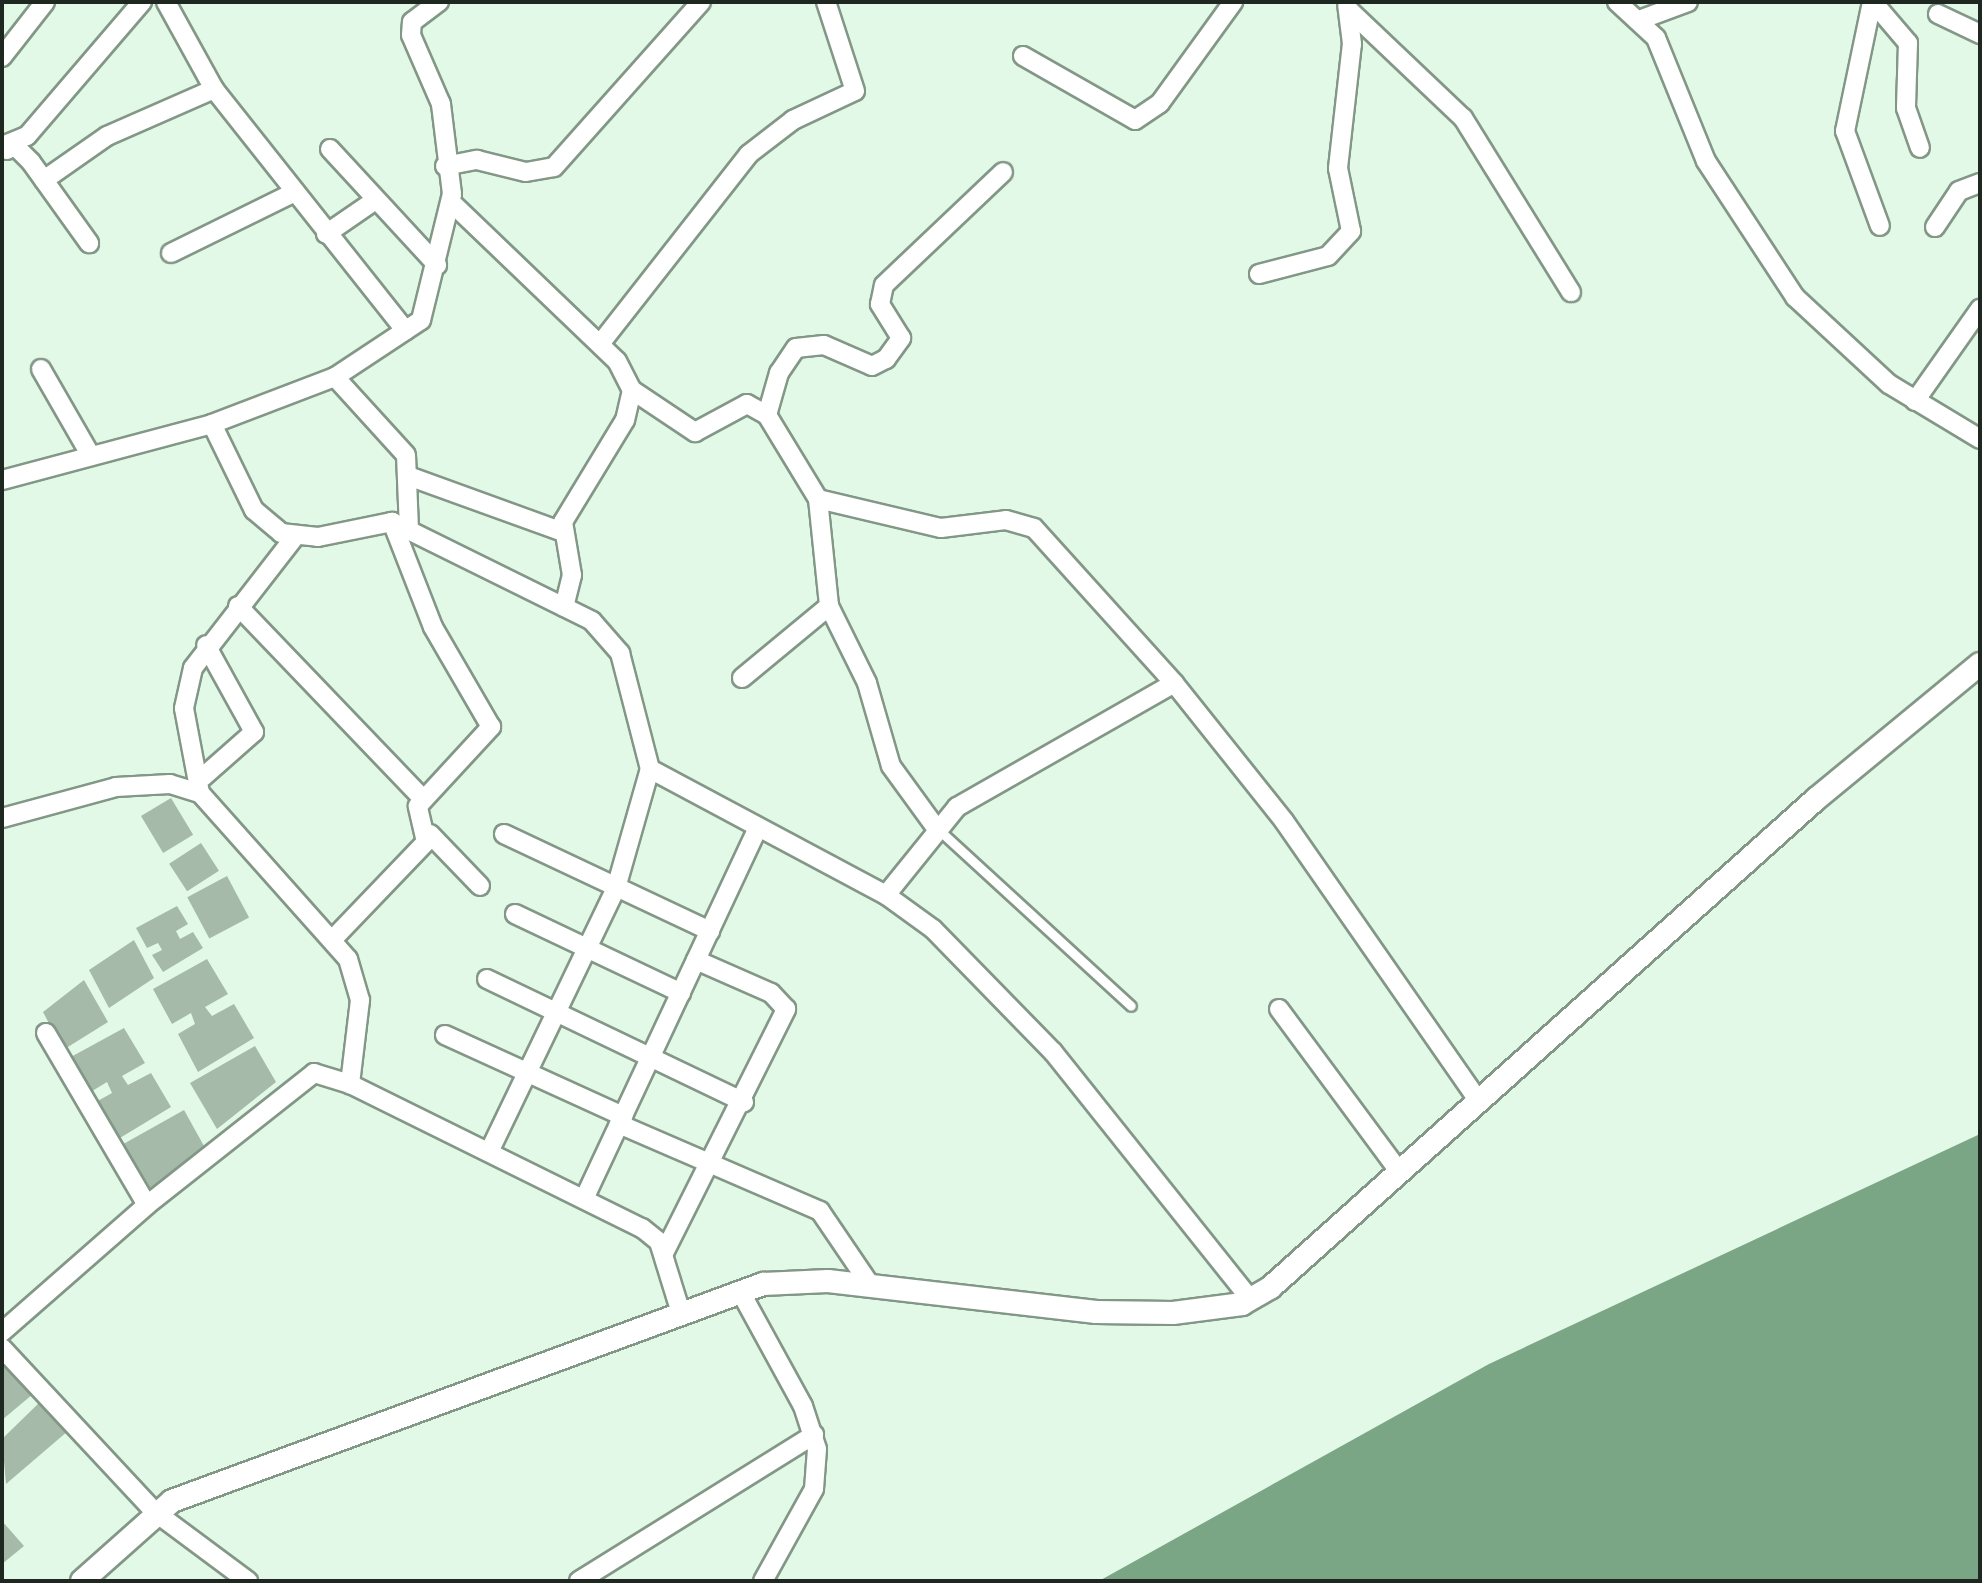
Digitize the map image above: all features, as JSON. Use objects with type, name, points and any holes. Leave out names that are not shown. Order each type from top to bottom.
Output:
[{"type":"street","points":[[2,57],[45,2]]},
{"type":"street","points":[[89,243],[44,180],[6,148],[142,2]]},
{"type":"street","points":[[166,2],[214,89],[405,330]]},
{"type":"street","points":[[2,480],[212,424],[335,377],[425,313],[452,203],[445,166],[441,104],[411,35],[412,22],[439,2]]},
{"type":"street","points":[[445,166],[477,160],[537,173],[554,167],[701,2]]},
{"type":"street","points":[[600,344],[749,154],[793,120],[855,91],[826,2]]},
{"type":"street","points":[[1023,56],[1135,120],[1160,103],[1233,2]]},
{"type":"street","points":[[1617,2],[1642,19],[1664,54],[1706,161],[1795,297],[1846,350],[1915,401],[1980,439]]},
{"type":"street","points":[[1642,19],[1688,2]]},
{"type":"street","points":[[1873,2],[1908,43],[1906,108],[1920,148]]},
{"type":"street","points":[[1873,2],[1845,131],[1880,226]]},
{"type":"street","points":[[1259,274],[1328,256],[1351,231],[1338,168],[1348,6]]},
{"type":"street","points":[[1348,6],[1463,118],[1571,292]]},
{"type":"street","points":[[1938,14],[1980,34]]},
{"type":"street","points":[[44,180],[107,136],[214,89]]},
{"type":"street","points":[[330,149],[374,201],[437,265]]},
{"type":"street","points":[[767,415],[779,373],[796,348],[824,345],[872,366],[886,359],[901,338],[880,304],[884,285],[1003,172]]},
{"type":"street","points":[[1935,227],[1959,191],[1980,183]]},
{"type":"street","points":[[171,253],[295,192]]},
{"type":"street","points":[[326,234],[374,201]]},
{"type":"street","points":[[452,203],[600,344],[632,390],[695,432],[747,404],[767,415],[818,499],[829,606],[867,683],[898,782],[936,828]]},
{"type":"street","points":[[1915,401],[1980,309]]},
{"type":"street","points":[[41,369],[91,456]]},
{"type":"street","points":[[335,377],[395,439],[411,477],[400,526],[433,627],[491,721],[416,811],[430,834],[480,886]]},
{"type":"street","points":[[564,607],[572,575],[563,532],[573,500],[625,420],[632,390]]},
{"type":"street","points":[[212,424],[254,510],[294,538],[400,526],[592,621],[620,653],[650,769],[616,888],[489,1152]]},
{"type":"street","points":[[411,477],[563,532]]},
{"type":"street","points":[[818,499],[941,528],[1022,521],[1174,683],[1284,821],[1478,1100]]},
{"type":"street","points":[[294,538],[206,645],[184,708],[202,785],[348,959],[360,1000],[350,1084]]},
{"type":"street","points":[[238,606],[423,799]]},
{"type":"street","points":[[742,678],[829,606]]},
{"type":"street","points":[[2,818],[116,787],[202,785],[254,732],[206,645]]},
{"type":"street","points":[[82,1581],[155,1512],[740,1291],[797,1281],[871,1286],[1096,1312],[1215,1310],[1250,1299],[1399,1171],[1816,799],[1980,664]]},
{"type":"street","points":[[886,895],[936,828],[969,800],[1174,683]]},
{"type":"street","points":[[650,769],[757,830],[886,895],[933,929],[1053,1052],[1250,1299]]},
{"type":"street","points":[[584,1199],[757,830]]},
{"type":"street","points":[[333,939],[430,834]]},
{"type":"street","points":[[504,834],[710,931]]},
{"type":"street","points":[[515,914],[681,993]]},
{"type":"street","points":[[664,1253],[744,1102],[786,1009],[771,993],[696,960]]},
{"type":"street","points":[[487,979],[744,1102]]},
{"type":"street","points":[[1279,1009],[1399,1171]]},
{"type":"street","points":[[46,1033],[147,1205]]},
{"type":"street","points":[[445,1035],[527,1072],[712,1166],[830,1219],[871,1286]]},
{"type":"street","points":[[4,1327],[147,1205],[305,1077],[324,1073],[642,1228],[664,1253],[681,1313]]},
{"type":"street","points":[[740,1291],[814,1435],[814,1489],[763,1581]]},
{"type":"street","points":[[2,1348],[155,1512],[248,1581]]},
{"type":"street","points":[[579,1581],[814,1435]]},
{"type":"lane","points":[[936,828],[1131,1006]]},
{"type":"shaded area","points":[[1980,1134],[1980,1581],[1099,1581],[1489,1364]]},
{"type":"building","points":[[171,798],[193,835],[163,853],[141,816]]},
{"type":"building","points":[[201,843],[219,871],[187,891],[169,864]]},
{"type":"building","points":[[227,876],[249,917],[209,939],[187,897]]},
{"type":"building","points":[[177,906],[188,924],[176,931],[180,939],[193,932],[203,948],[163,972],[152,955],[162,950],[158,943],[147,948],[136,928]]},
{"type":"building","points":[[134,940],[154,978],[109,1008],[89,970]]},
{"type":"building","points":[[207,959],[228,994],[205,1007],[212,1016],[234,1004],[254,1038],[198,1072],[178,1034],[195,1024],[191,1013],[172,1024],[153,989]]},
{"type":"building","points":[[84,980],[108,1022],[63,1050],[43,1012]]},
{"type":"building","points":[[124,1028],[145,1063],[122,1076],[128,1085],[151,1073],[171,1107],[115,1141],[94,1103],[112,1093],[107,1082],[89,1093],[69,1058]]},
{"type":"building","points":[[255,1046],[276,1082],[217,1129],[190,1083]]},
{"type":"building","points":[[184,1110],[204,1146],[145,1193],[118,1147]]},
{"type":"building","points":[[5,1365],[33,1394],[2,1420],[2,1368]]},
{"type":"building","points":[[40,1402],[68,1431],[6,1484],[2,1439]]},
{"type":"building","points":[[2,1521],[24,1546],[2,1564]]}]
